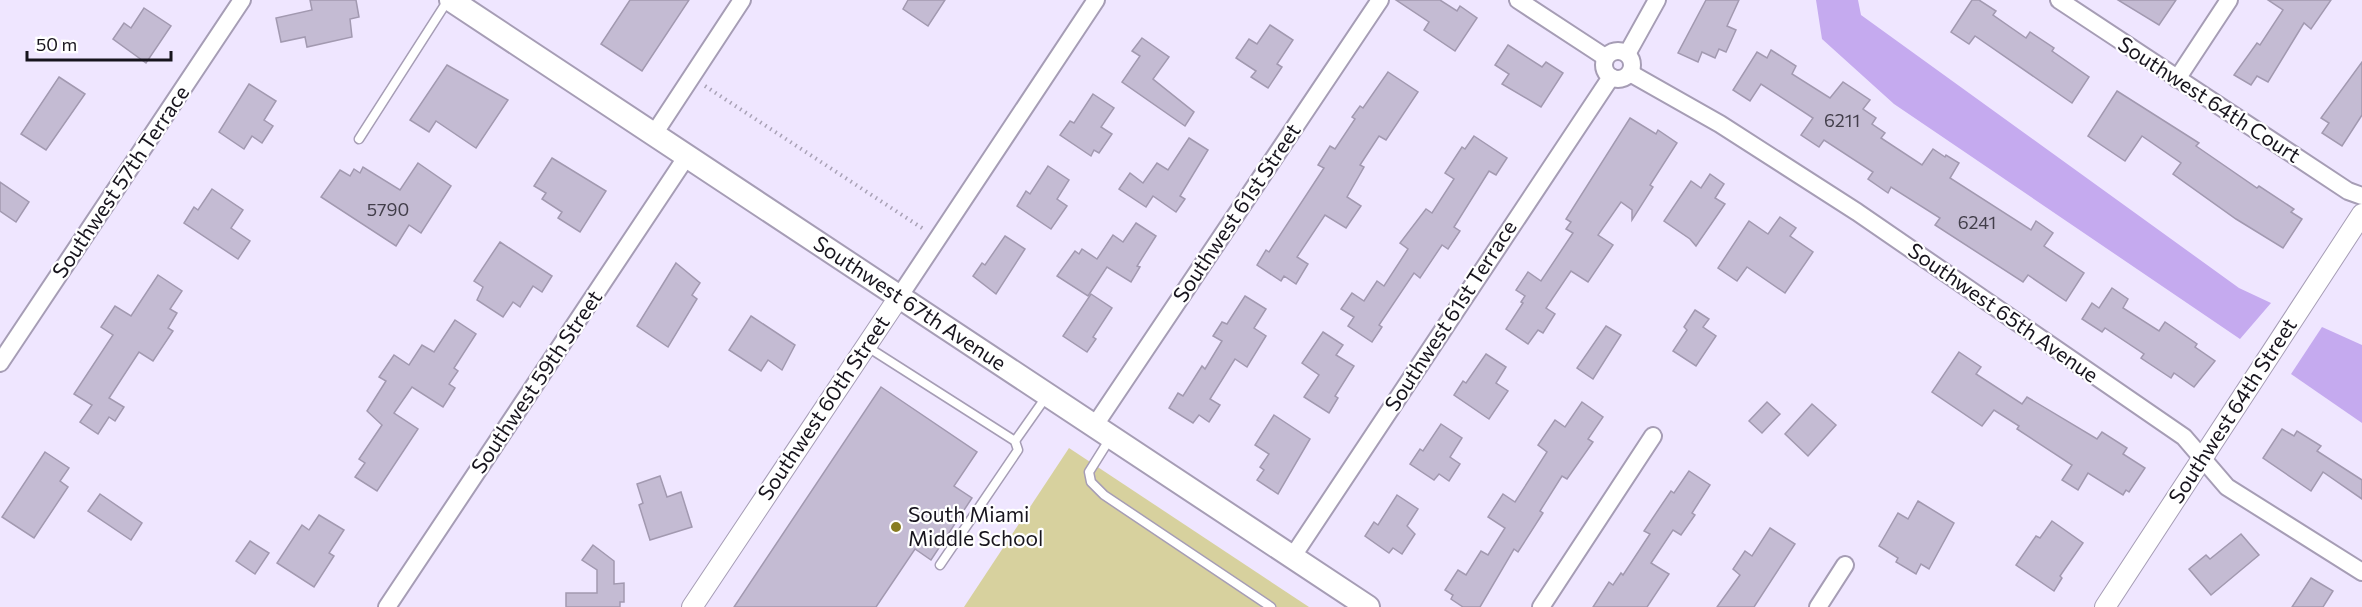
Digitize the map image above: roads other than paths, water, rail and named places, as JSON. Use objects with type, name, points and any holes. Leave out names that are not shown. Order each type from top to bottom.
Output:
[{"type":"main road","name":"Southwest 67th Avenue","points":[[449,0],[1368,607]]},
{"type":"street","name":"Southwest 57th Terrace","points":[[0,363],[242,0]]},
{"type":"street","points":[[654,134],[742,0]]},
{"type":"street","name":"Southwest 60th Street","points":[[692,607],[1096,0]]},
{"type":"street","name":"Southwest 61st Street","points":[[1103,431],[1380,0]]},
{"type":"street","points":[[1518,0],[1605,57]]},
{"type":"street","points":[[1627,54],[1657,0]]},
{"type":"street","name":"Southwest 64th Court","points":[[2059,0],[2348,191],[2362,196]]},
{"type":"street","points":[[2177,79],[2229,0]]},
{"type":"street","points":[[1617,50],[1627,54],[1632,60],[1630,73],[1622,79],[1611,77],[1603,67],[1605,57],[1617,50]]},
{"type":"street","name":"Southwest 65th Avenue","points":[[1630,73],[1720,124],[1857,212],[2184,437],[2227,487],[2362,572]]},
{"type":"street","name":"Southwest 61st Terrace","points":[[1293,556],[1611,77]]},
{"type":"street","name":"Southwest 59th Street","points":[[387,607],[687,156]]},
{"type":"street","name":"Southwest 64th Street","points":[[2105,607],[2362,214]]},
{"type":"street","points":[[1541,607],[1653,436]]},
{"type":"street","points":[[1818,607],[1845,565]]},
{"type":"lane","points":[[359,140],[449,0]]},
{"type":"lane","points":[[866,346],[1015,441],[1018,450],[940,566]]},
{"type":"lane","points":[[1015,441],[1047,394]]},
{"type":"lane","points":[[1103,431],[1089,472],[1091,482],[1104,495],[1271,607]]},
{"type":"place","name":"South Miami Middle School","points":[[896,527]]}]
